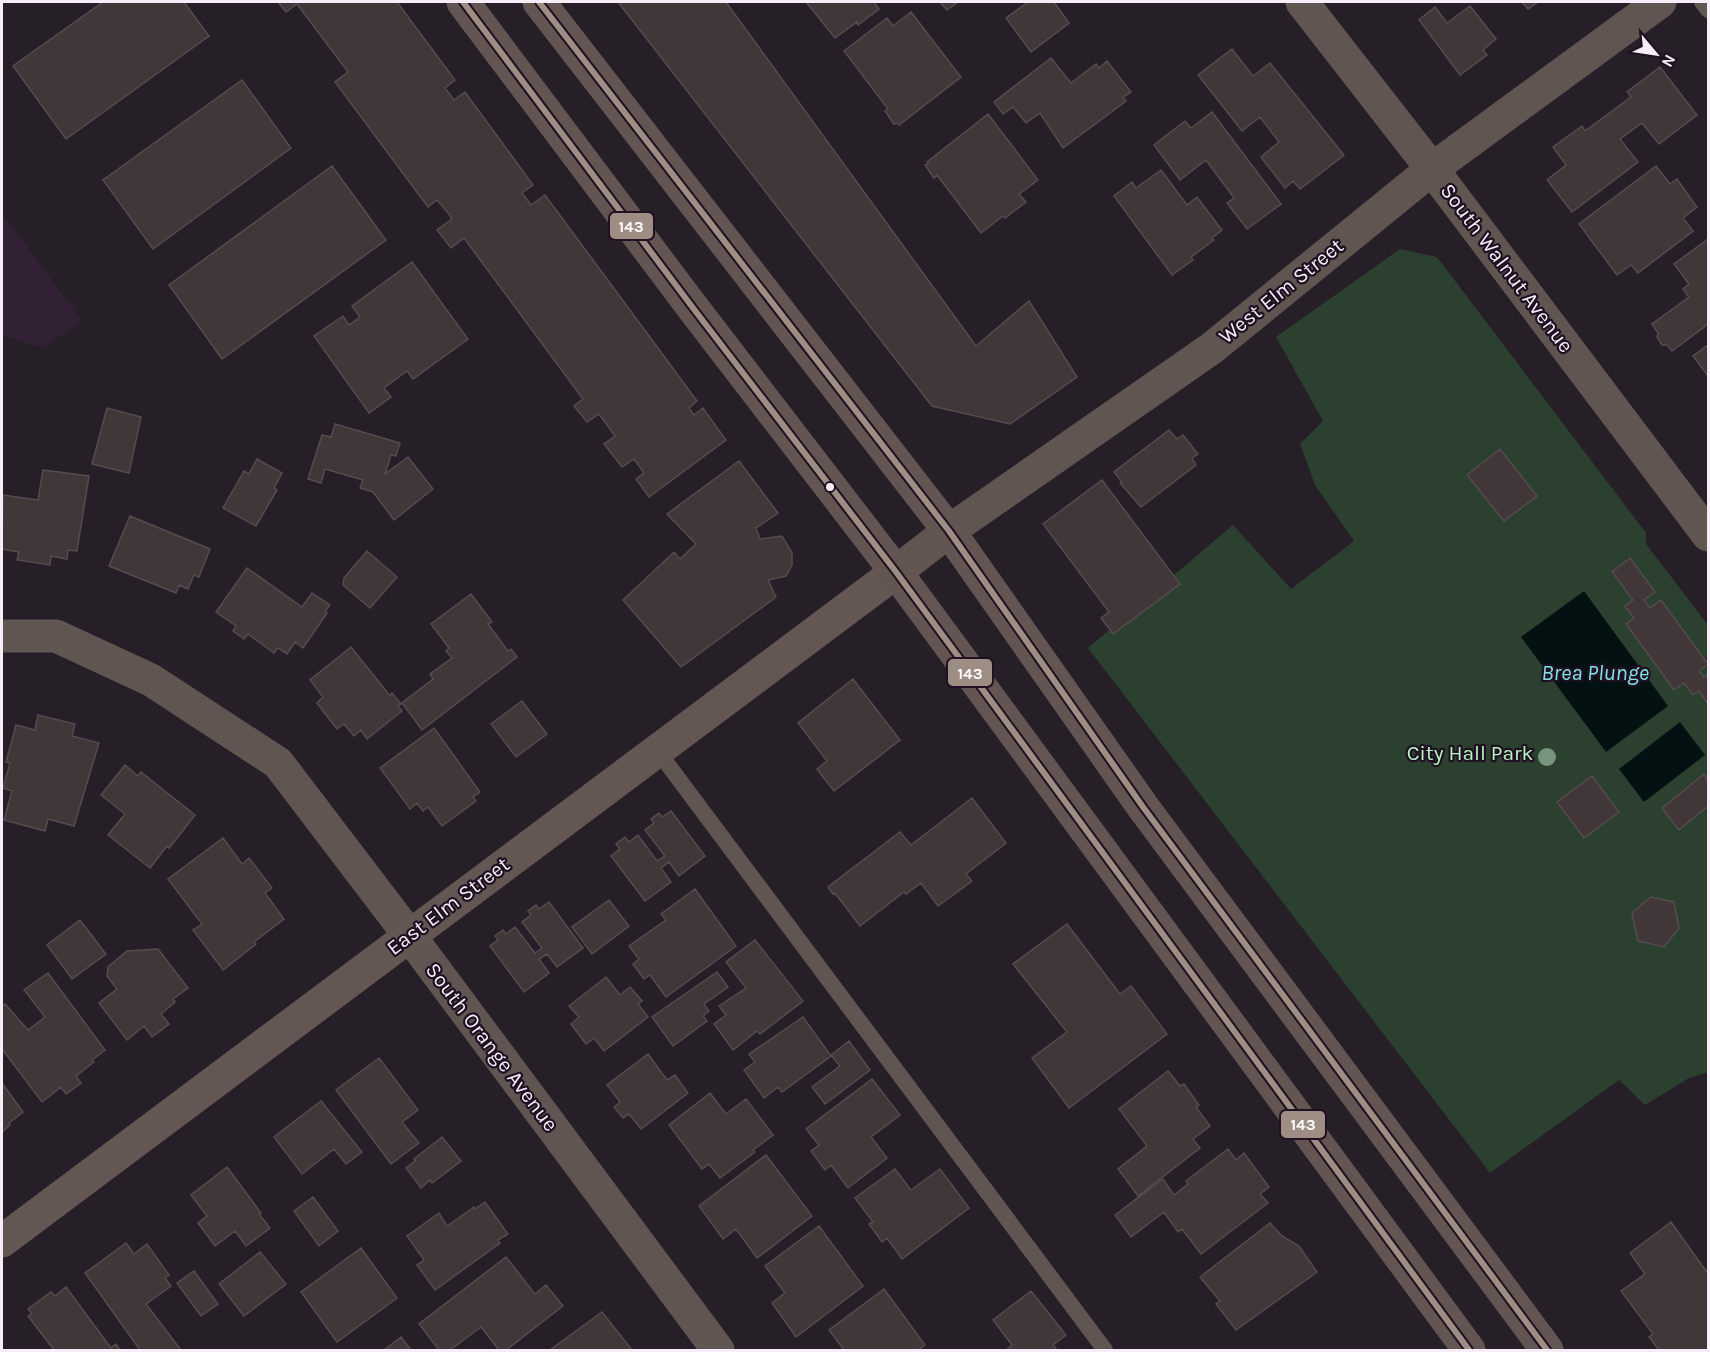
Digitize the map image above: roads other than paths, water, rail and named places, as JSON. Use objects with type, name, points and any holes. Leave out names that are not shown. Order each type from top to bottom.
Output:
[{"type":"main road","points":[[464,2],[686,299],[896,573],[1469,1350]]},
{"type":"main road","points":[[539,2],[949,531],[1143,807],[1548,1350]]},
{"type":"street","name":"South Walnut Avenue","points":[[1302,2],[1432,169],[1708,536]]},
{"type":"street","name":"West Elm Street","points":[[896,573],[949,531],[1212,348],[1432,169],[1660,2]]},
{"type":"street","name":"East Elm Street","points":[[2,1241],[896,573]]},
{"type":"street","name":"South Orange Avenue","points":[[2,636],[56,636],[151,680],[278,764],[409,935],[718,1350]]},
{"type":"lane","points":[[1702,2],[1708,10]]},
{"type":"lane","points":[[657,750],[1105,1350]]},
{"type":"water","name":"Brea Plunge","points":[[1584,591],[1668,706],[1606,752],[1521,637]]},
{"type":"water","points":[[1680,722],[1705,755],[1644,802],[1619,769]]},
{"type":"park label","name":"City Hall Park","points":[[1470,753]]}]
